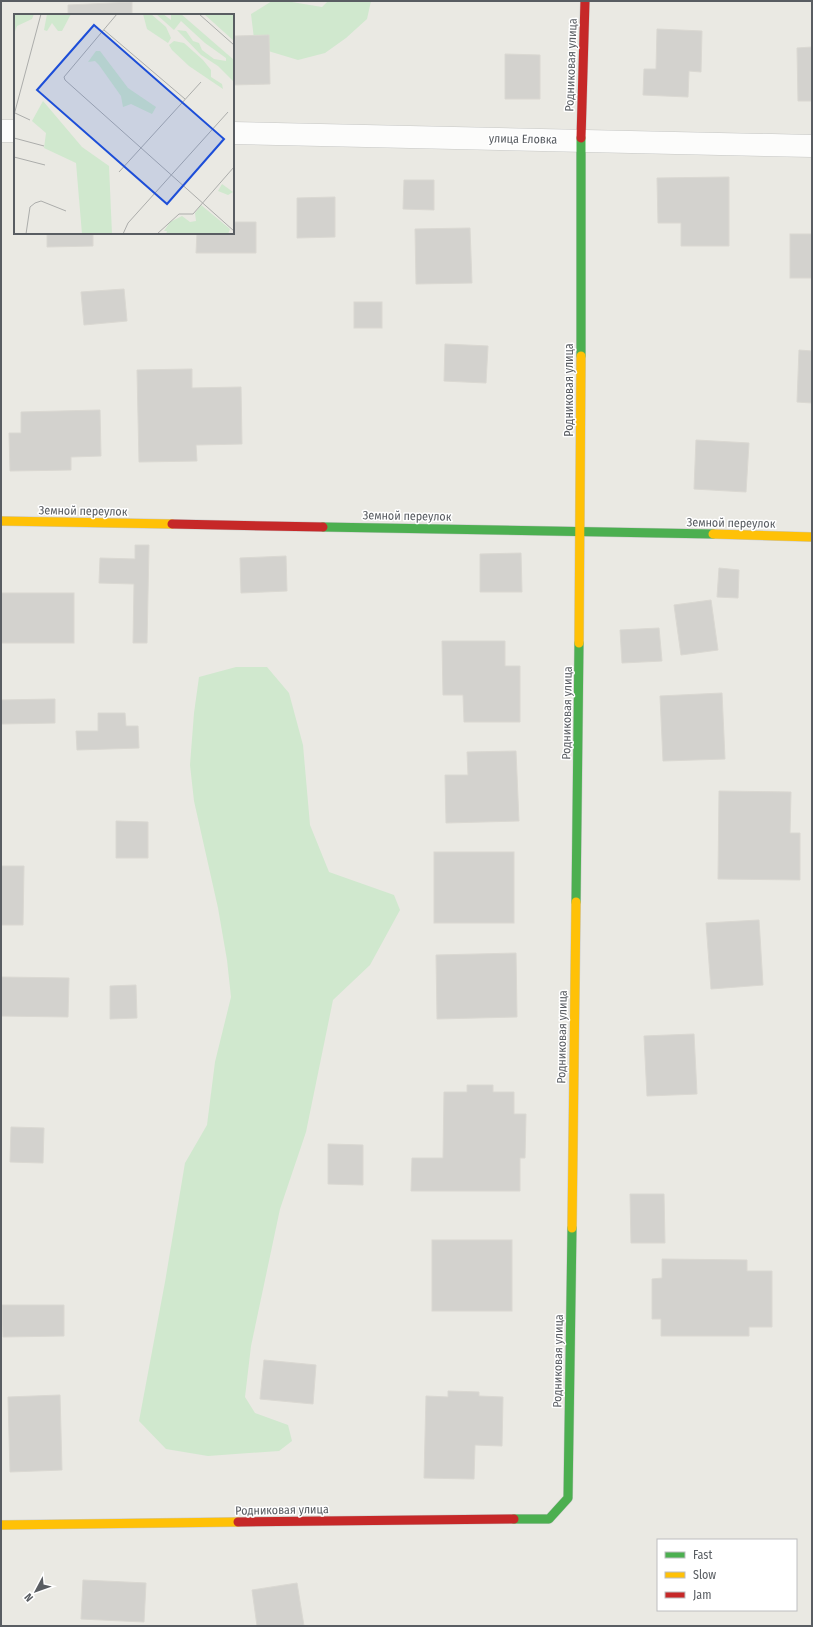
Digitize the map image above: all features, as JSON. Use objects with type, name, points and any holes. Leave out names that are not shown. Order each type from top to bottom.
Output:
[{"type":"street","name":"Родниковая улица","points":[[1,1525],[549,1519],[568,1498],[582,531],[582,140],[585,1]]},
{"type":"street","points":[[1,131],[14,131]]},
{"type":"street","name":"улица Еловка","points":[[234,133],[812,146]]},
{"type":"street","name":"Земной переулок","points":[[1,521],[582,531],[812,537]]},
{"type":"green space","points":[[272,1],[286,1],[322,7],[328,1],[371,1],[367,19],[346,38],[325,53],[298,60],[255,47],[251,14]]},
{"type":"green space","points":[[236,667],[267,667],[289,693],[303,745],[310,825],[329,872],[394,895],[400,910],[370,965],[333,1000],[306,1132],[280,1209],[251,1346],[245,1397],[255,1413],[288,1425],[292,1441],[279,1451],[208,1456],[166,1449],[139,1421],[185,1163],[207,1125],[215,1062],[231,997],[227,960],[218,908],[194,801],[190,765],[194,713],[199,677]]},
{"type":"building","points":[[132,2],[132,14],[68,14],[68,5]]},
{"type":"building","points":[[657,29],[702,31],[701,72],[689,71],[688,97],[643,95],[644,69],[656,69]]},
{"type":"building","points":[[269,35],[270,84],[234,85],[235,36]]},
{"type":"building","points":[[812,47],[812,101],[798,101],[797,48]]},
{"type":"building","points":[[505,54],[540,55],[540,99],[505,99]]},
{"type":"building","points":[[729,177],[729,246],[681,246],[681,223],[658,223],[657,178]]},
{"type":"building","points":[[404,180],[434,180],[434,210],[403,209]]},
{"type":"building","points":[[335,197],[335,237],[297,238],[297,198]]},
{"type":"building","points":[[234,222],[256,222],[256,253],[196,253],[197,234],[234,234]]},
{"type":"building","points":[[470,228],[472,283],[416,284],[415,229]]},
{"type":"building","points":[[47,234],[93,234],[93,246],[47,247]]},
{"type":"building","points":[[790,234],[812,234],[812,278],[790,278]]},
{"type":"building","points":[[124,289],[127,321],[84,325],[81,292]]},
{"type":"building","points":[[354,302],[382,302],[382,328],[354,328]]},
{"type":"building","points":[[445,344],[488,346],[486,383],[444,381]]},
{"type":"building","points":[[799,350],[812,351],[812,403],[797,402]]},
{"type":"building","points":[[192,369],[192,388],[241,387],[242,444],[196,445],[197,461],[139,462],[137,370]]},
{"type":"building","points":[[100,410],[101,456],[71,457],[71,470],[10,471],[9,433],[21,433],[21,412]]},
{"type":"building","points":[[696,440],[749,443],[746,492],[694,489]]},
{"type":"building","points":[[135,545],[149,545],[147,643],[133,643],[134,584],[99,583],[100,558],[135,559]]},
{"type":"building","points":[[521,553],[522,592],[480,592],[480,554]]},
{"type":"building","points":[[286,556],[287,591],[241,593],[240,558]]},
{"type":"building","points":[[719,568],[739,570],[738,598],[717,597]]},
{"type":"building","points":[[1,593],[74,593],[74,643],[1,643]]},
{"type":"building","points":[[711,600],[718,650],[681,655],[674,605]]},
{"type":"building","points":[[659,628],[662,661],[622,663],[620,630]]},
{"type":"building","points":[[442,641],[505,641],[505,666],[520,666],[520,722],[464,722],[463,695],[443,695]]},
{"type":"building","points":[[722,693],[725,759],[663,761],[660,696]]},
{"type":"building","points":[[55,699],[55,723],[1,724],[1,700]]},
{"type":"building","points":[[98,713],[125,713],[126,726],[138,726],[139,748],[77,750],[76,731],[98,731]]},
{"type":"building","points":[[516,751],[519,821],[446,823],[445,775],[468,775],[467,752]]},
{"type":"building","points":[[719,791],[791,792],[790,833],[800,833],[800,880],[718,879]]},
{"type":"building","points":[[116,821],[148,822],[148,858],[116,858]]},
{"type":"building","points":[[434,852],[514,852],[514,923],[434,923]]},
{"type":"building","points":[[1,866],[24,866],[23,925],[1,925]]},
{"type":"building","points":[[759,920],[763,985],[711,989],[706,923]]},
{"type":"building","points":[[516,953],[517,1017],[437,1019],[436,955]]},
{"type":"building","points":[[1,977],[69,978],[68,1017],[1,1016]]},
{"type":"building","points":[[136,985],[137,1018],[110,1019],[110,986]]},
{"type":"building","points":[[694,1034],[697,1094],[647,1096],[644,1036]]},
{"type":"building","points":[[467,1085],[493,1085],[493,1092],[514,1092],[514,1114],[526,1114],[525,1158],[520,1158],[520,1191],[411,1191],[412,1158],[443,1158],[444,1092],[467,1092]]},
{"type":"building","points":[[11,1127],[44,1128],[43,1163],[10,1162]]},
{"type":"building","points":[[328,1144],[363,1145],[363,1185],[328,1184]]},
{"type":"building","points":[[630,1194],[664,1194],[665,1243],[631,1243]]},
{"type":"building","points":[[432,1240],[512,1240],[512,1311],[432,1311]]},
{"type":"building","points":[[662,1259],[747,1260],[747,1271],[772,1271],[772,1327],[749,1327],[749,1336],[661,1336],[661,1319],[652,1319],[652,1279],[662,1278]]},
{"type":"building","points":[[2,1305],[64,1305],[64,1336],[3,1337]]},
{"type":"building","points":[[264,1360],[316,1365],[313,1404],[260,1399]]},
{"type":"building","points":[[448,1391],[479,1392],[479,1396],[503,1397],[502,1446],[475,1445],[474,1479],[424,1478],[426,1396],[448,1397]]},
{"type":"building","points":[[60,1395],[62,1470],[10,1472],[8,1397]]},
{"type":"building","points":[[83,1580],[146,1583],[144,1622],[81,1619]]},
{"type":"building","points":[[297,1583],[304,1626],[257,1626],[252,1590]]},
{"type":"traffic: fast","points":[[581,138],[581,356]]},
{"type":"traffic: fast","points":[[323,527],[713,534]]},
{"type":"traffic: fast","points":[[576,902],[579,643]]},
{"type":"traffic: fast","points":[[514,1519],[549,1519],[568,1498],[572,1228]]},
{"type":"traffic: slow","points":[[579,643],[581,356]]},
{"type":"traffic: slow","points":[[1,521],[172,524]]},
{"type":"traffic: slow","points":[[713,534],[812,537]]},
{"type":"traffic: slow","points":[[572,1228],[576,902]]},
{"type":"traffic: slow","points":[[1,1525],[238,1522]]},
{"type":"traffic: jam","points":[[581,138],[585,1]]},
{"type":"traffic: jam","points":[[172,524],[323,527]]},
{"type":"traffic: jam","points":[[238,1522],[514,1519]]}]
